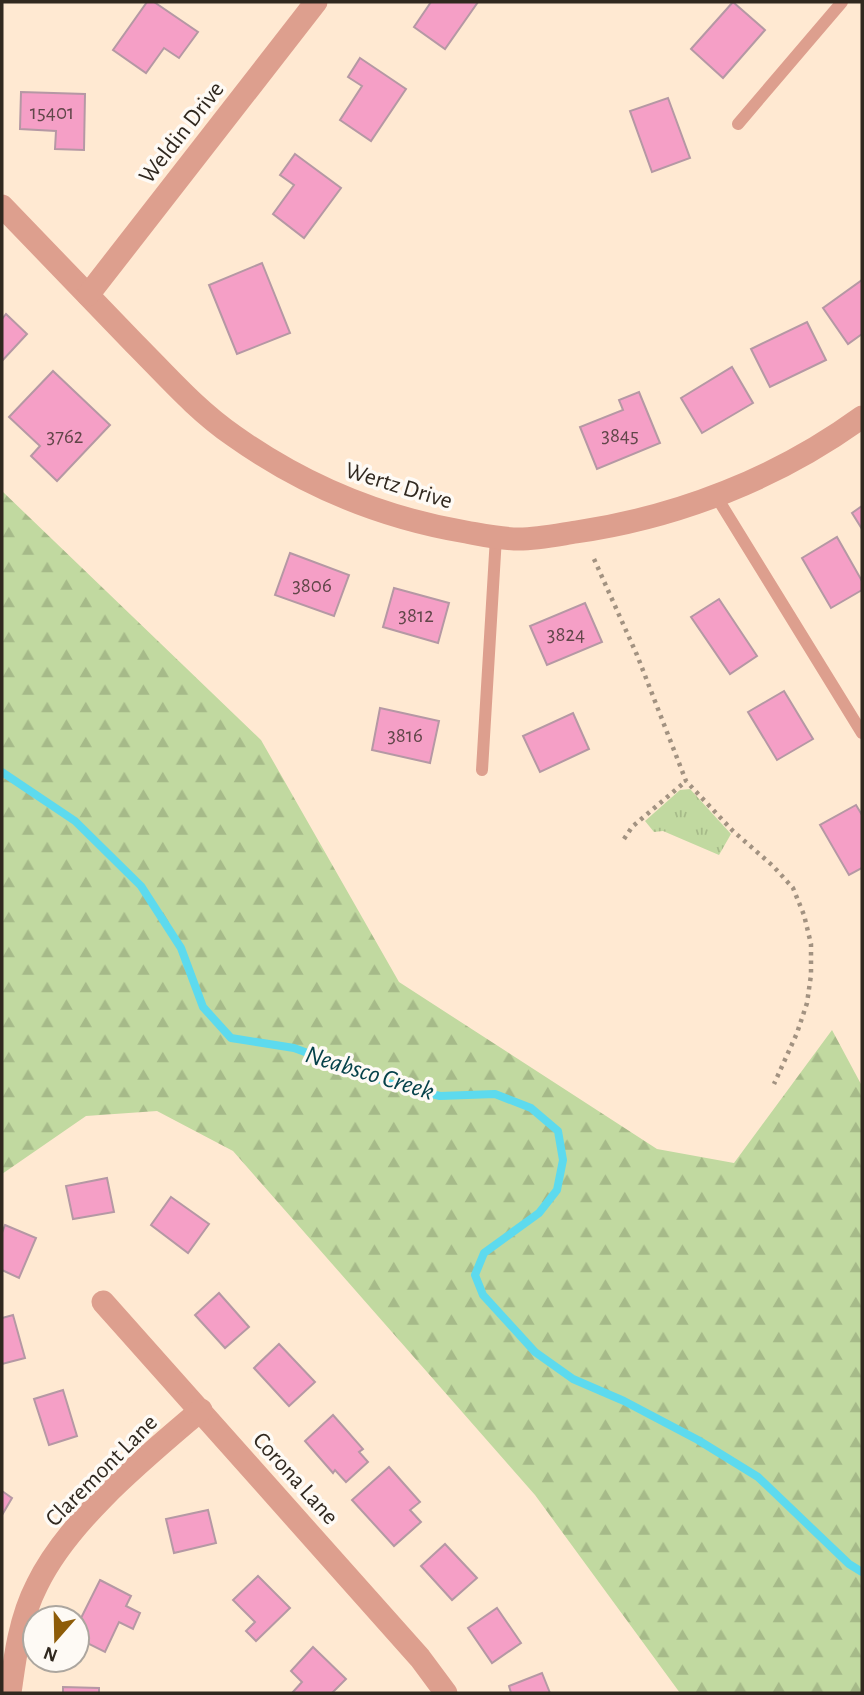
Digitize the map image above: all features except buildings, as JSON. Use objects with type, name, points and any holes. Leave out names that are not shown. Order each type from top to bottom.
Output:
[{"type":"street","name":"Weldin Drive","points":[[88,295],[316,2]]},
{"type":"street","name":"Wertz Drive","points":[[2,206],[197,407],[234,436],[284,468],[337,494],[392,515],[437,527],[519,539],[608,527],[657,516],[716,496],[799,457],[862,417]]},
{"type":"street","name":"Corona Lane","points":[[103,1302],[420,1658],[446,1693]]},
{"type":"street","name":"Claremont Lane","points":[[10,1693],[23,1620],[49,1563],[74,1529],[151,1453],[201,1410]]},
{"type":"lane","points":[[738,124],[842,2]]},
{"type":"lane","points":[[716,496],[862,733]]},
{"type":"lane","points":[[482,770],[496,537]]},
{"type":"path","points":[[594,559],[637,655],[686,781],[733,831],[773,866],[793,888],[804,915],[811,944],[807,1003],[774,1084]]},
{"type":"path","points":[[624,839],[632,827],[686,781]]},
{"type":"green space","points":[[2,491],[261,740],[399,982],[657,1149],[734,1163],[832,1030],[862,1086],[862,1693],[680,1693],[535,1495],[233,1151],[157,1111],[86,1116],[2,1174]]},
{"type":"green space","points":[[690,789],[731,834],[719,855],[663,831],[654,832],[645,821],[680,790]]},
{"type":"waterway","name":"Neabsco Creek","points":[[2,772],[75,821],[141,886],[181,948],[203,1007],[231,1038],[294,1048],[392,1084],[440,1096],[495,1094],[531,1108],[558,1131],[563,1160],[557,1190],[539,1213],[484,1253],[475,1275],[483,1295],[535,1352],[573,1379],[624,1401],[698,1440],[758,1477],[849,1564],[862,1572]]}]
